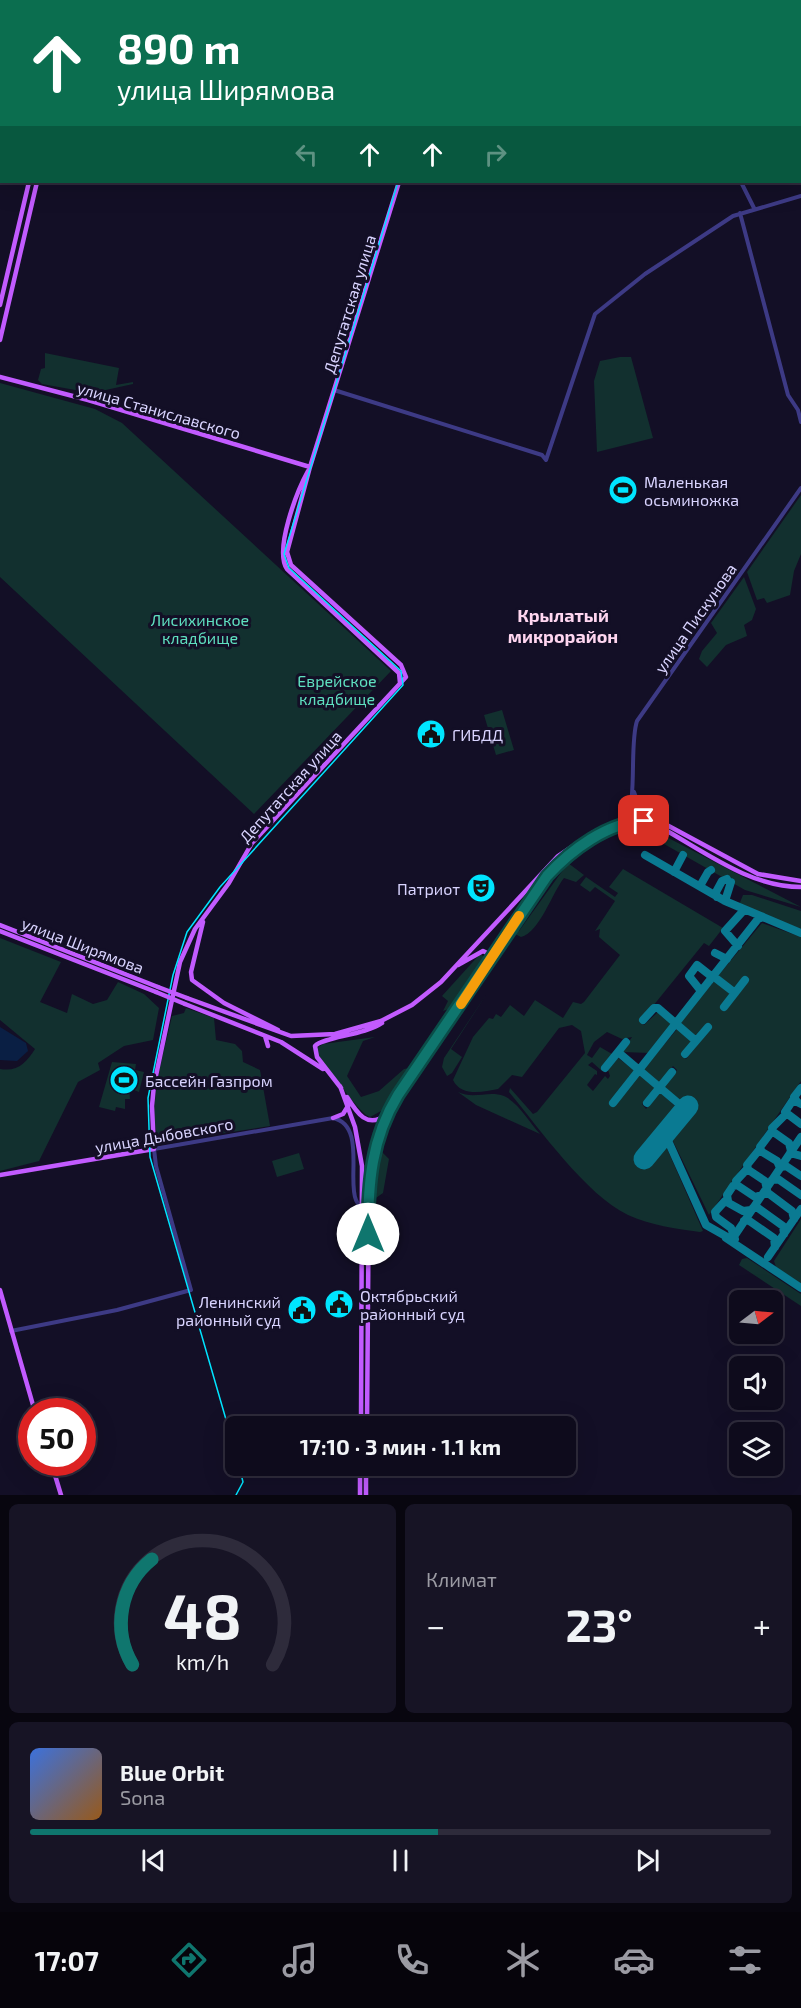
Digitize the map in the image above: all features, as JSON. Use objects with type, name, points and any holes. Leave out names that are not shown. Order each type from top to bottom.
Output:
[{"type":"main road","points":[[0,305],[29,183]]},
{"type":"main road","points":[[0,340],[37,183]]},
{"type":"main road","name":"Депутатская улица","points":[[154,1149],[152,1096],[184,951],[193,932],[252,843],[406,677],[400,665],[290,562],[288,548],[310,467],[399,183]]},
{"type":"main road","name":"улица Станиславского","points":[[0,377],[310,467]]},
{"type":"main road","name":"Депутатская улица","points":[[310,467],[301,484],[282,548],[282,561],[287,569],[398,672],[402,680],[400,685]]},
{"type":"main road","points":[[388,1113],[379,1119],[364,1119],[357,1114],[340,1086],[316,1055],[317,1044],[374,1028],[432,990],[551,862],[592,833],[626,818],[652,817],[752,871],[801,884]]},
{"type":"main road","points":[[366,1416],[371,1280],[369,1170],[388,1113],[553,870],[604,832],[622,825],[644,821],[660,827],[751,877],[774,885],[801,884]]},
{"type":"main road","points":[[774,885],[779,882],[775,878]]},
{"type":"main road","points":[[213,904],[202,925],[191,976],[196,984],[224,1003],[282,1034]]},
{"type":"main road","name":"улица Ширямова","points":[[0,926],[186,1001]]},
{"type":"main road","name":"улица Ширямова","points":[[0,931],[137,982]]},
{"type":"main road","points":[[184,951],[191,943],[196,950]]},
{"type":"main road","points":[[455,967],[483,951],[489,954],[490,960]]},
{"type":"main road","points":[[186,1001],[294,1036],[335,1034],[393,1016]]},
{"type":"main road","points":[[186,1001],[297,1051],[328,1072]]},
{"type":"main road","points":[[231,1022],[234,1029]]},
{"type":"main road","points":[[260,1033],[267,1038],[268,1046]]},
{"type":"main road","points":[[340,1086],[348,1106],[361,1157],[360,1416]]},
{"type":"main road","points":[[333,1118],[343,1114],[348,1106]]},
{"type":"main road","name":"улица Дыбовского","points":[[0,1175],[154,1149]]},
{"type":"main road","points":[[0,1290],[31,1398]]},
{"type":"main road","points":[[55,1476],[61,1495]]},
{"type":"main road","points":[[360,1495],[362,1476]]},
{"type":"main road","points":[[364,1476],[366,1495]]},
{"type":"street","points":[[742,183],[754,208]]},
{"type":"street","points":[[334,390],[542,455],[546,460],[595,314],[645,274],[740,213],[801,196]]},
{"type":"street","points":[[740,213],[788,395],[798,410],[801,422]]},
{"type":"street","name":"улица Пискунова","points":[[626,818],[632,803],[631,770],[637,721],[801,488]]},
{"type":"street","name":"улица Пискунова","points":[[631,770],[637,801],[642,811],[652,817]]},
{"type":"street","points":[[333,1118],[343,1120],[347,1126],[353,1150],[356,1199],[361,1209]]},
{"type":"street","name":"улица Дыбовского","points":[[154,1149],[333,1118]]},
{"type":"street","name":"Депутатская улица","points":[[12,1331],[81,1318],[191,1290],[159,1177],[154,1149]]},
{"type":"green space","points":[[45,353],[119,368],[116,385],[133,382],[133,384],[92,393],[42,384],[38,380],[41,369],[45,368]]},
{"type":"green space","points":[[631,357],[653,438],[597,452],[594,381],[600,361]]},
{"type":"green space","name":"Лисихинское кладбище","points":[[0,383],[95,409],[122,423],[391,671],[254,814],[0,577]]},
{"type":"green space","points":[[801,495],[801,554],[794,571],[790,595],[767,603],[764,598],[757,600],[747,572]]},
{"type":"green space","points":[[744,577],[756,609],[752,620],[744,625],[747,636],[726,645],[707,667],[699,659],[702,651],[717,633],[711,623]]},
{"type":"green space","points":[[502,710],[514,750],[496,755],[484,715]]},
{"type":"green space","points":[[653,830],[801,907],[745,890],[650,836]]},
{"type":"green space","points":[[568,863],[584,875],[576,882],[564,878],[534,928],[521,937],[513,933],[516,929],[519,931]]},
{"type":"green space","points":[[623,869],[723,928],[709,946],[704,943],[640,1022],[644,1025],[658,1012],[672,1026],[650,1053],[622,1052],[632,1037],[622,1039],[607,1032],[594,1042],[587,1055],[592,1058],[600,1047],[612,1054],[602,1071],[592,1062],[588,1065],[597,1071],[597,1075],[595,1074],[587,1085],[593,1091],[605,1076],[608,1079],[610,1076],[608,1070],[618,1058],[635,1071],[610,1106],[639,1074],[655,1088],[642,1104],[646,1109],[660,1092],[677,1108],[639,1159],[649,1164],[665,1144],[703,1231],[700,1232],[645,1221],[628,1215],[612,1205],[564,1160],[509,1092],[510,1088],[533,1114],[537,1112],[585,1053],[581,1031],[572,1025],[559,1028],[522,1077],[512,1075],[498,1089],[467,1091],[461,1089],[453,1080],[473,1037],[489,1018],[493,1019],[496,1014],[501,1017],[510,1005],[524,1016],[535,1000],[563,1018],[573,1002],[581,1004],[584,1002],[620,955],[599,937],[600,929],[595,931],[615,901],[595,887],[590,892],[580,885],[586,877],[615,897],[618,893],[609,887]]},
{"type":"green space","points":[[743,895],[752,895],[801,911],[801,929],[739,905]]},
{"type":"green space","points":[[762,923],[801,937],[801,1081],[709,1215],[671,1137],[697,1104],[691,1099],[685,1107],[663,1088],[677,1070],[673,1066],[658,1084],[642,1071],[678,1028],[693,1041],[681,1056],[686,1059],[712,1027],[707,1024],[696,1038],[680,1022],[715,980],[732,992],[720,1008],[725,1011],[749,980],[745,977],[734,990],[717,977]]},
{"type":"green space","points":[[0,938],[61,962],[40,1002],[67,1013],[72,994],[93,1004],[107,1000],[118,982],[144,994],[159,1008],[153,1040],[124,1046],[98,1063],[100,1070],[78,1082],[39,1161],[0,1171],[0,1069],[17,1068],[35,1049],[0,1020]]},
{"type":"green space","points":[[480,954],[487,959],[468,990],[457,1003],[443,1011],[448,1001],[442,996]]},
{"type":"green space","points":[[486,995],[451,1049],[462,1057],[452,1073],[447,1076],[442,1067],[444,1058]]},
{"type":"green space","points":[[186,1008],[214,1018],[216,1040],[235,1044],[242,1051],[243,1062],[260,1070],[270,1126],[160,1143],[156,1129],[155,1097],[161,1062],[172,1016],[184,1013]]},
{"type":"green space","points":[[375,1037],[363,1041],[347,1076],[361,1097],[379,1091],[404,1069],[414,1067],[383,1110],[370,1117],[344,1090],[318,1056],[317,1048],[323,1044]]},
{"type":"green space","name":"Бассейн Газпром","points":[[112,1062],[136,1064],[135,1070],[144,1072],[139,1092],[129,1088],[130,1099],[125,1099],[125,1109],[116,1107],[115,1111],[99,1107]]},
{"type":"green space","points":[[458,1092],[470,1095],[498,1094],[504,1096],[519,1108],[540,1134],[476,1105]]},
{"type":"green space","points":[[382,1152],[389,1159],[383,1193],[373,1200],[372,1175],[377,1153]]},
{"type":"green space","points":[[299,1153],[304,1169],[277,1177],[272,1161]]},
{"type":"green space","points":[[801,1219],[801,1284],[776,1267],[774,1261]]},
{"type":"green space","points":[[747,1258],[801,1294],[801,1306],[783,1294],[783,1290],[777,1290],[739,1265],[742,1259]]},
{"type":"water","points":[[0,1027],[26,1043],[28,1051],[17,1061],[0,1060]]},
{"type":"taxiway","points":[[645,855],[725,901],[801,933]]},
{"type":"taxiway","points":[[674,872],[683,855]]},
{"type":"taxiway","points":[[700,886],[711,870]]},
{"type":"taxiway","points":[[717,897],[716,892],[722,881],[727,879]]},
{"type":"taxiway","points":[[725,901],[731,882]]},
{"type":"taxiway","points":[[738,946],[725,931],[744,910]]},
{"type":"taxiway","points":[[613,1103],[758,919],[763,917]]},
{"type":"taxiway","points":[[715,953],[727,959]]},
{"type":"taxiway","points":[[701,991],[689,976],[697,965],[711,976],[710,980]]},
{"type":"taxiway","points":[[713,976],[735,993]]},
{"type":"taxiway","points":[[724,1007],[745,980]]},
{"type":"taxiway","points":[[643,1020],[654,1008],[658,1008],[696,1041]]},
{"type":"taxiway","points":[[685,1054],[708,1027]]},
{"type":"taxiway","points":[[618,1052],[626,1042]]},
{"type":"taxiway","points":[[605,1068],[618,1052],[685,1109]]},
{"type":"taxiway","points":[[647,1103],[672,1072]]},
{"type":"taxiway","points":[[796,1100],[794,1097],[801,1088]]},
{"type":"taxiway","points":[[801,1104],[793,1100],[785,1112],[801,1124]]},
{"type":"taxiway","points":[[773,1132],[772,1128],[786,1114]]},
{"type":"taxiway","points":[[761,1150],[760,1147],[772,1131],[789,1143],[791,1151]]},
{"type":"taxiway","points":[[665,1134],[706,1225],[729,1238],[735,1235],[801,1137]]},
{"type":"taxiway","points":[[748,1169],[747,1165],[759,1150],[777,1161],[780,1168]]},
{"type":"taxiway","points":[[790,1153],[801,1156]]},
{"type":"taxiway","points":[[781,1167],[786,1166],[801,1176]]},
{"type":"taxiway","points":[[737,1185],[736,1181],[747,1169],[765,1181],[767,1190]]},
{"type":"taxiway","points":[[772,1180],[778,1179],[801,1195]]},
{"type":"taxiway","points":[[728,1201],[727,1195],[733,1186],[737,1185],[755,1197],[768,1193],[792,1211],[794,1219]]},
{"type":"taxiway","points":[[735,1239],[731,1228],[716,1217],[715,1212],[725,1201],[743,1211],[751,1210]]},
{"type":"taxiway","points":[[753,1208],[758,1208],[783,1226],[784,1234]]},
{"type":"taxiway","points":[[768,1257],[801,1209]]},
{"type":"taxiway","points":[[744,1221],[748,1220],[774,1238],[775,1247]]},
{"type":"taxiway","points":[[726,1238],[801,1288]]},
{"type":"runway","points":[[644,1159],[688,1106]]},
{"type":"tram line","points":[[225,1416],[150,1157],[148,1098],[173,975],[187,932],[220,887],[403,685],[401,671],[289,568],[284,554],[398,183]]},
{"type":"tram line","points":[[236,1495],[243,1482],[242,1476]]},
{"type":"slow traffic","points":[[461,1004],[519,916]]},
{"type":"place","name":"Маленькая осьминожка","points":[[623,490]]},
{"type":"place","name":"ГИБДД","points":[[431,734]]},
{"type":"place","name":"Патриот","points":[[481,888]]},
{"type":"place","name":"Бассейн Газпром","points":[[124,1080]]},
{"type":"place","name":"Октябрьский районный суд","points":[[339,1304]]},
{"type":"place","name":"Ленинский районный суд","points":[[302,1310]]},
{"type":"district","name":"Крылатый микрорайон","points":[[563,625]]},
{"type":"route","points":[[368,1234],[369,1170],[383,1123],[398,1095],[547,876],[571,854],[604,832],[622,825],[644,821]]},
{"type":"park label","name":"Еврейское кладбище","points":[[337,689]]}]
